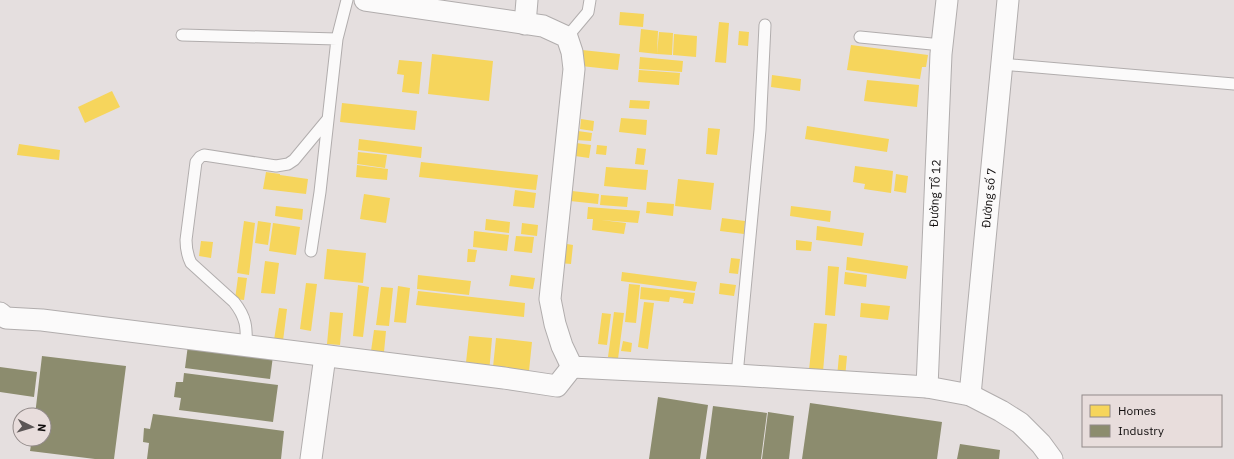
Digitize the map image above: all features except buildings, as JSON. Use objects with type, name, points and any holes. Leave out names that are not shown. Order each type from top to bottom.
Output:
[{"type":"street","points":[[365,0],[543,26],[567,37],[572,52],[574,68],[550,299],[555,324],[562,346],[572,367]]},
{"type":"street","points":[[525,24],[527,0]]},
{"type":"street","name":"Đường Tổ 12","points":[[927,387],[942,45],[947,0]]},
{"type":"street","name":"Đường số 7","points":[[970,395],[1008,0]]},
{"type":"street","points":[[0,313],[6,318],[42,320],[557,386],[572,367]]},
{"type":"street","points":[[311,459],[325,356]]},
{"type":"street","points":[[572,367],[737,375],[927,387],[970,395],[1020,423],[1041,444],[1052,459]]},
{"type":"lane","points":[[311,251],[320,192],[337,39],[347,0]]},
{"type":"lane","points":[[567,37],[588,12],[590,0]]},
{"type":"lane","points":[[737,375],[760,130],[765,25]]},
{"type":"lane","points":[[182,35],[337,39]]},
{"type":"lane","points":[[860,37],[942,45]]},
{"type":"lane","points":[[1001,64],[1234,84]]},
{"type":"lane","points":[[246,346],[246,323],[239,308],[229,296],[191,263],[187,255],[186,240],[196,162],[200,157],[209,155],[276,166],[288,164],[303,150],[328,119]]}]
